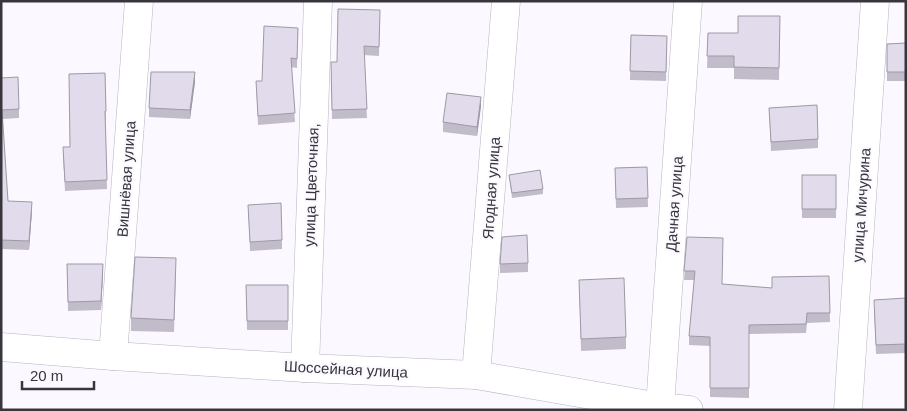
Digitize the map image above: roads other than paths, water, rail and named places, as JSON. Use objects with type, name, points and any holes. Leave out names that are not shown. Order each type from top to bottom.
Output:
[{"type":"street","name":"Вишнёвая улица","points":[[113,356],[139,1]]},
{"type":"street","name":"улица Цветочная,","points":[[304,368],[318,1]]},
{"type":"street","name":"Ягодная улица","points":[[476,375],[506,1]]},
{"type":"street","name":"Дачная улица","points":[[660,407],[688,1]]},
{"type":"street","name":"улица Мичурина","points":[[848,410],[875,1]]},
{"type":"street","name":"Шоссейная улица","points":[[1,347],[304,368],[476,375],[660,407],[689,410]]}]
